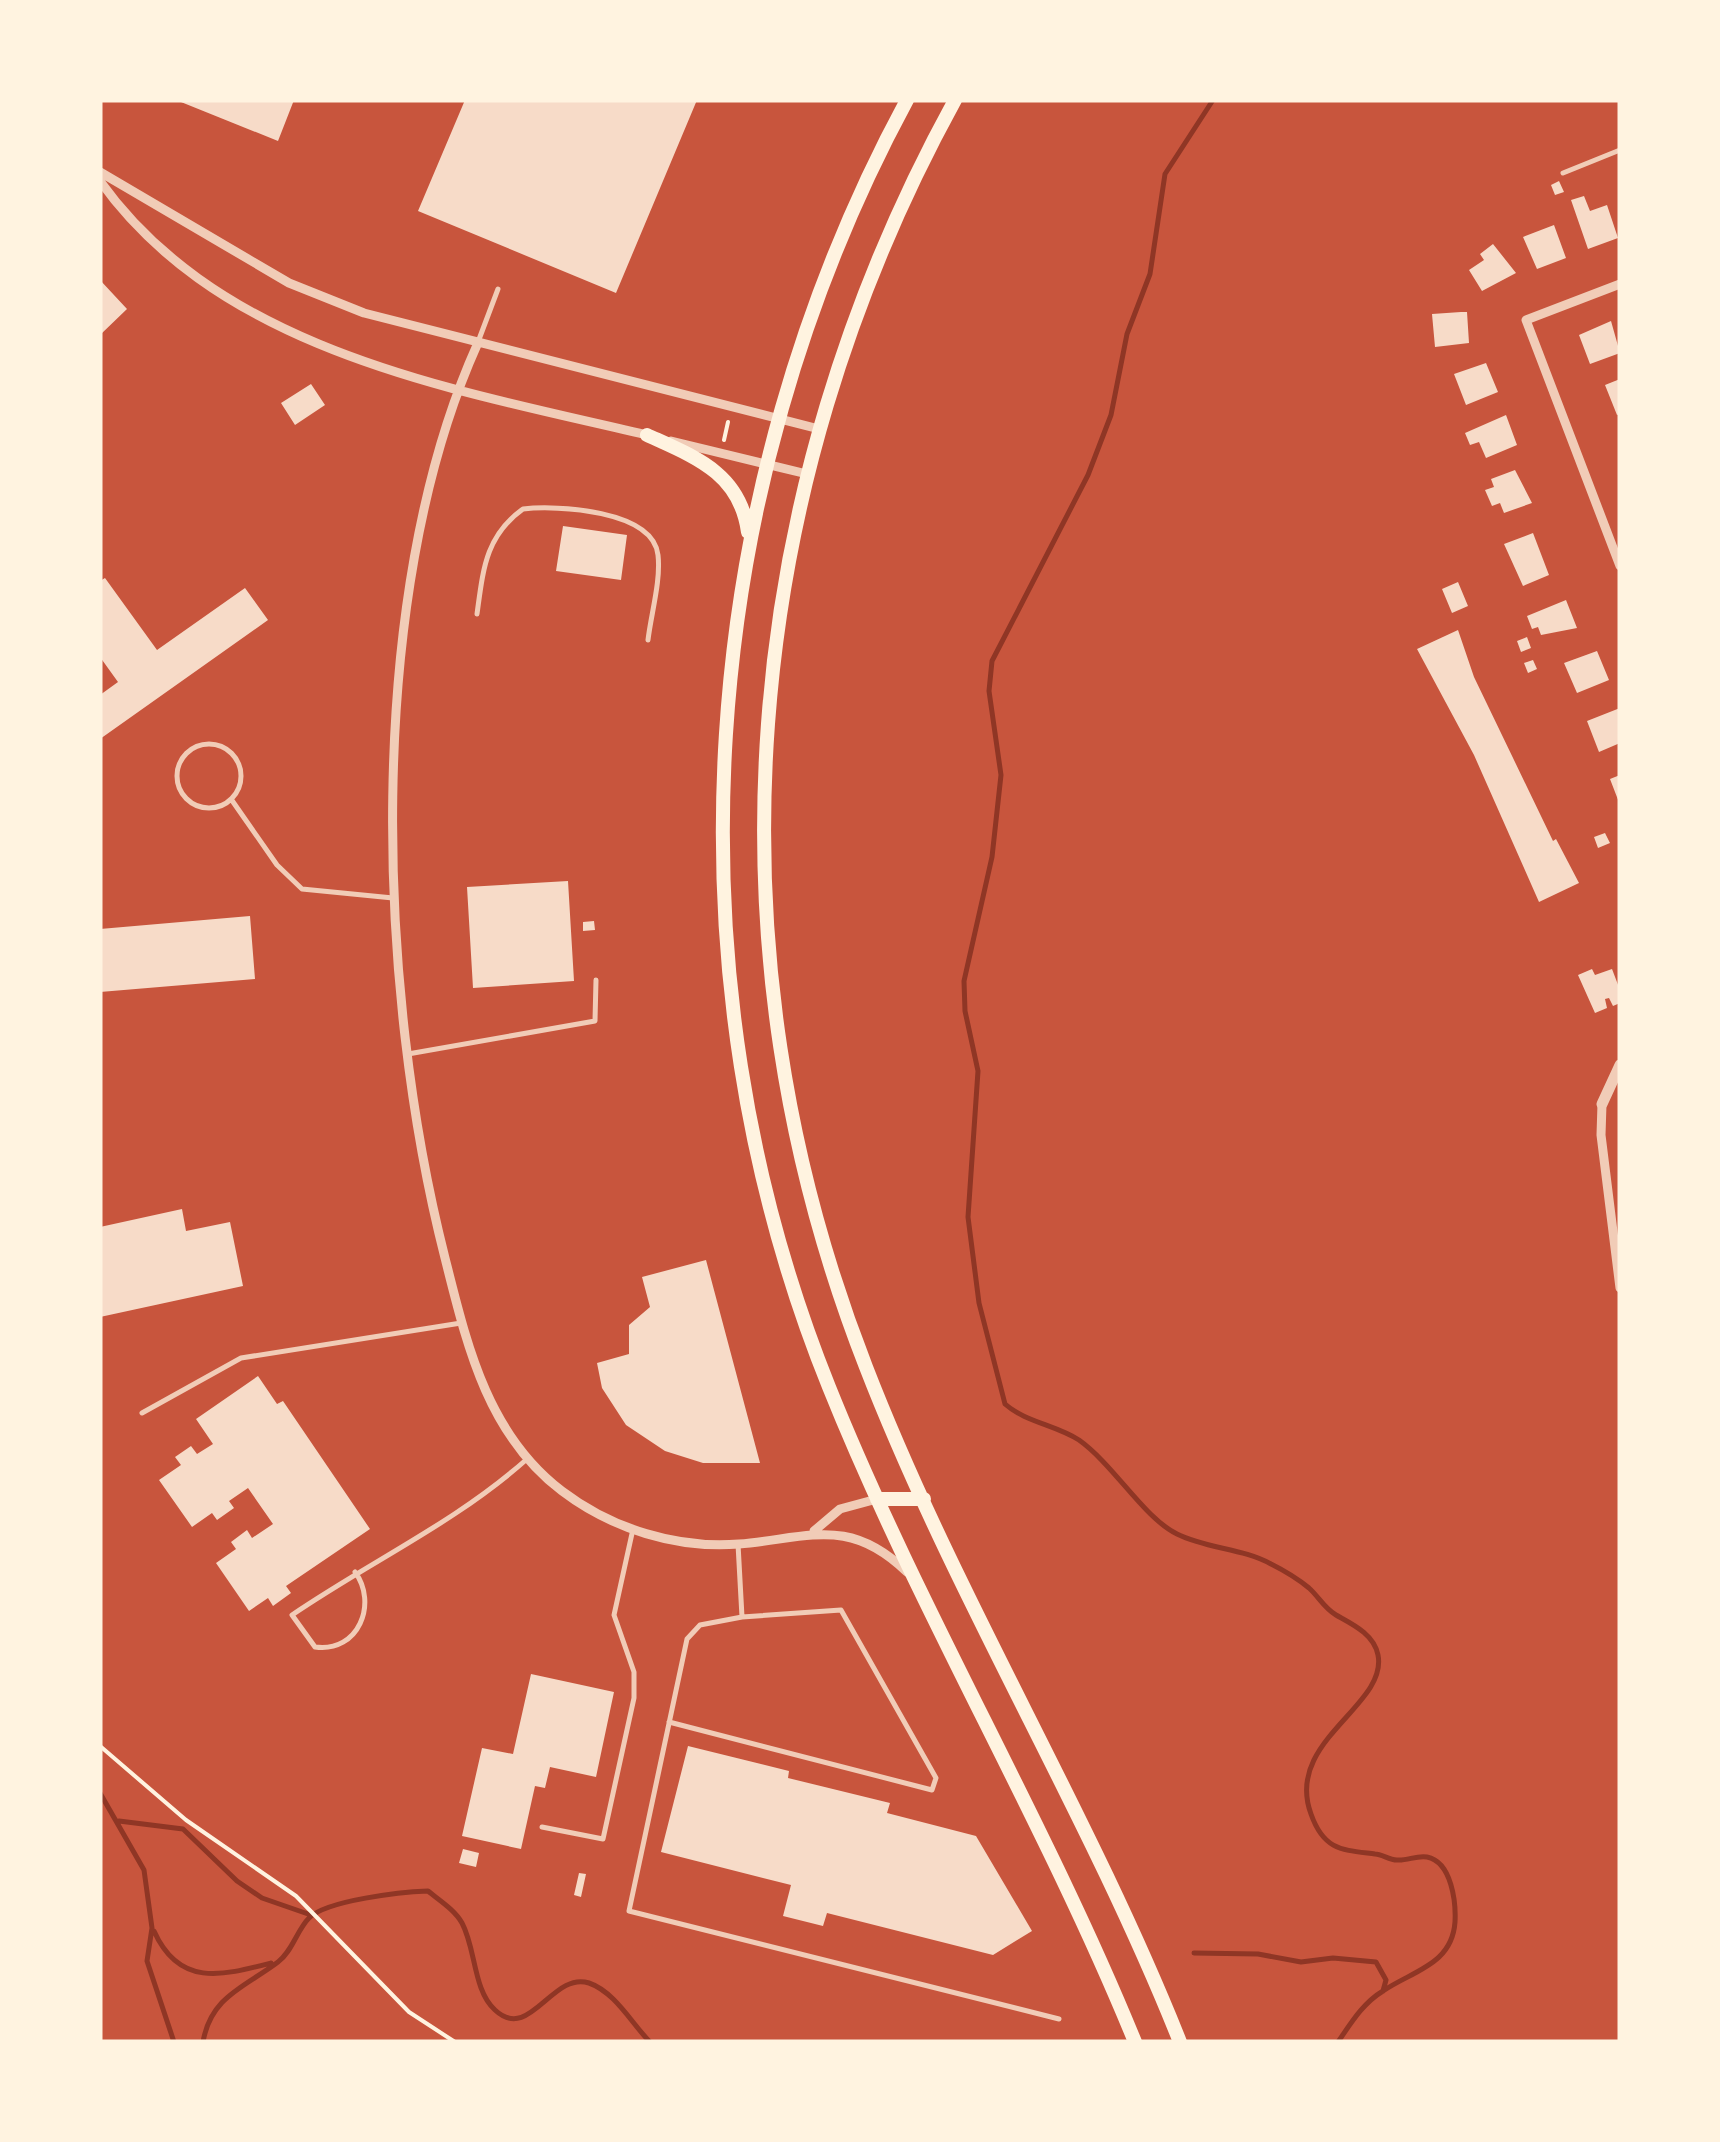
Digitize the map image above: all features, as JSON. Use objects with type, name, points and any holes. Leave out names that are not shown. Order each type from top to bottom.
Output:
[{"type":"main road","points":[[907,100],[832,258],[776,417],[749,543],[736,628],[723,788],[722,853],[731,1000],[755,1150],[797,1304],[877,1499],[1135,2042]]},
{"type":"main road","points":[[955,100],[873,272],[807,474],[787,565],[767,718],[760,847],[764,926],[789,1092],[816,1210],[866,1369],[924,1499],[1097,1854],[1180,2042]]},
{"type":"main road","points":[[647,435],[718,470],[738,498],[749,543]]},
{"type":"main road","points":[[877,1499],[924,1499]]},
{"type":"street","points":[[100,172],[289,283],[364,313],[477,345],[819,429]]},
{"type":"street","points":[[100,180],[139,228],[165,251],[271,323],[457,390],[807,474]]},
{"type":"street","points":[[1620,284],[1526,320],[1620,566]]},
{"type":"street","points":[[477,345],[457,390],[420,526],[402,663],[394,798],[396,898],[408,1054],[426,1186],[461,1323],[484,1392],[526,1460],[566,1494],[632,1529],[676,1541],[738,1544],[813,1532],[859,1538],[876,1546],[916,1581]]},
{"type":"street","points":[[1620,1065],[1602,1104],[1601,1135],[1620,1288]]},
{"type":"street","points":[[813,1532],[840,1509],[877,1499]]},
{"type":"lane","points":[[1563,172],[1620,150]]},
{"type":"lane","points":[[477,345],[498,289]]},
{"type":"lane","points":[[477,614],[486,551],[499,528],[522,509],[615,517],[643,529],[658,555],[648,640]]},
{"type":"lane","points":[[209,743],[234,754],[241,776],[231,800],[211,808],[186,800],[176,776],[188,750],[209,743]]},
{"type":"lane","points":[[231,800],[277,865],[302,889],[396,898]]},
{"type":"lane","points":[[408,1054],[594,1021],[596,980]]},
{"type":"lane","points":[[142,1414],[241,1358],[461,1323]]},
{"type":"lane","points":[[355,1572],[367,1594],[362,1623],[337,1645],[315,1647],[292,1615],[355,1572],[468,1509],[526,1460]]},
{"type":"lane","points":[[542,1827],[603,1839],[634,1698],[634,1672],[614,1616],[632,1529]]},
{"type":"lane","points":[[738,1544],[742,1617]]},
{"type":"lane","points":[[669,1722],[932,1790],[936,1778],[842,1610],[742,1617],[700,1625],[687,1639],[628,1911],[1060,2019]]},
{"type":"path","points":[[724,440],[729,417]]},
{"type":"path","points":[[100,1746],[186,1820],[296,1896],[410,2012],[455,2042]]},
{"type":"building","points":[[176,100],[294,100],[278,141]]},
{"type":"building","points":[[465,100],[697,100],[616,293],[418,211]]},
{"type":"building","points":[[1559,181],[1564,192],[1555,195],[1551,185]]},
{"type":"building","points":[[1584,196],[1590,211],[1607,205],[1618,238],[1588,249],[1571,200]]},
{"type":"building","points":[[1554,225],[1566,258],[1537,269],[1523,237]]},
{"type":"building","points":[[1493,244],[1516,273],[1482,291],[1469,270],[1484,260],[1480,254]]},
{"type":"building","points":[[100,280],[127,309],[100,335]]},
{"type":"building","points":[[1467,312],[1469,343],[1435,347],[1432,314]]},
{"type":"building","points":[[1611,321],[1620,353],[1590,364],[1579,335]]},
{"type":"building","points":[[1486,363],[1498,392],[1466,405],[1454,374]]},
{"type":"building","points":[[1620,379],[1620,414],[1617,415],[1605,385]]},
{"type":"building","points":[[311,384],[325,405],[295,425],[281,403]]},
{"type":"building","points":[[1506,415],[1517,445],[1486,458],[1479,442],[1470,445],[1465,433]]},
{"type":"building","points":[[1515,470],[1532,503],[1504,513],[1500,503],[1492,506],[1485,490],[1494,487],[1491,479]]},
{"type":"building","points":[[563,526],[627,535],[621,580],[556,571]]},
{"type":"building","points":[[1533,533],[1549,575],[1523,586],[1504,544]]},
{"type":"building","points":[[105,578],[157,650],[245,588],[268,620],[100,739],[100,695],[118,682],[100,657],[100,581]]},
{"type":"building","points":[[1458,582],[1468,606],[1452,613],[1442,589]]},
{"type":"building","points":[[1566,600],[1577,628],[1541,635],[1538,627],[1532,629],[1527,616]]},
{"type":"building","points":[[1458,630],[1474,677],[1553,841],[1556,839],[1579,883],[1539,902],[1474,755],[1417,649]]},
{"type":"building","points":[[1527,637],[1531,648],[1521,652],[1517,641]]},
{"type":"building","points":[[1597,651],[1609,680],[1577,693],[1564,663]]},
{"type":"building","points":[[1533,660],[1537,669],[1528,673],[1524,663]]},
{"type":"building","points":[[1620,708],[1620,743],[1599,752],[1587,721]]},
{"type":"building","points":[[1620,775],[1620,805],[1610,779]]},
{"type":"building","points":[[1605,833],[1610,843],[1598,848],[1594,837]]},
{"type":"building","points":[[568,881],[574,981],[473,988],[467,887]]},
{"type":"building","points":[[250,916],[255,979],[100,992],[100,929]]},
{"type":"building","points":[[594,921],[595,930],[583,931],[583,922]]},
{"type":"building","points":[[1592,969],[1595,975],[1612,969],[1620,990],[1620,1003],[1613,1006],[1609,998],[1605,999],[1607,1008],[1595,1013],[1578,975]]},
{"type":"building","points":[[182,1209],[186,1231],[230,1222],[243,1286],[100,1317],[100,1227]]},
{"type":"building","points":[[706,1260],[760,1463],[703,1463],[665,1451],[626,1425],[602,1388],[597,1363],[629,1354],[629,1325],[650,1307],[642,1277]]},
{"type":"building","points":[[258,1376],[277,1404],[283,1401],[370,1529],[286,1586],[291,1593],[273,1606],[268,1598],[249,1611],[216,1563],[236,1549],[231,1542],[247,1530],[252,1538],[273,1524],[248,1488],[229,1501],[234,1508],[217,1520],[212,1513],[192,1527],[159,1480],[181,1465],[175,1457],[191,1446],[197,1454],[213,1444],[196,1419]]},
{"type":"building","points":[[531,1674],[614,1692],[596,1777],[550,1767],[545,1788],[535,1786],[521,1849],[462,1836],[482,1748],[513,1754]]},
{"type":"building","points":[[688,1746],[789,1771],[788,1778],[890,1803],[887,1813],[976,1836],[1032,1931],[993,1955],[827,1913],[823,1926],[783,1916],[791,1885],[661,1852]]},
{"type":"building","points":[[463,1849],[479,1853],[476,1867],[459,1863]]},
{"type":"building","points":[[579,1873],[586,1874],[581,1897],[574,1895]]},
{"type":"waterway","points":[[1213,100],[1165,174],[1150,274],[1127,334],[1111,415],[1088,475],[992,661],[989,691],[1001,775],[992,857],[964,981],[965,1011],[978,1071],[968,1217],[979,1303],[1005,1404],[1079,1440],[1141,1504],[1177,1534],[1260,1559],[1280,1569],[1309,1588],[1332,1612],[1362,1630],[1376,1648],[1377,1673],[1368,1691],[1323,1745],[1311,1766],[1307,1788],[1311,1814],[1322,1835],[1336,1846],[1394,1860],[1435,1860],[1451,1884],[1455,1922],[1447,1948],[1439,1957],[1376,1996],[1338,2042]]},
{"type":"waterway","points":[[100,1793],[144,1870],[152,1928],[147,1961],[174,2042]]},
{"type":"waterway","points":[[119,1821],[183,1829],[237,1881],[262,1898],[311,1915]]},
{"type":"waterway","points":[[203,2042],[207,2026],[222,2003],[283,1958],[309,1918],[332,1906],[366,1898],[428,1891],[462,1923],[483,1992],[495,2010],[508,2018],[519,2018],[564,1987],[576,1982],[589,1983],[615,2001],[650,2042]]},
{"type":"waterway","points":[[154,1931],[176,1961],[203,1973],[271,1963]]},
{"type":"waterway","points":[[1194,1953],[1258,1954],[1301,1962],[1333,1958],[1376,1962],[1386,1980],[1383,1991]]}]
